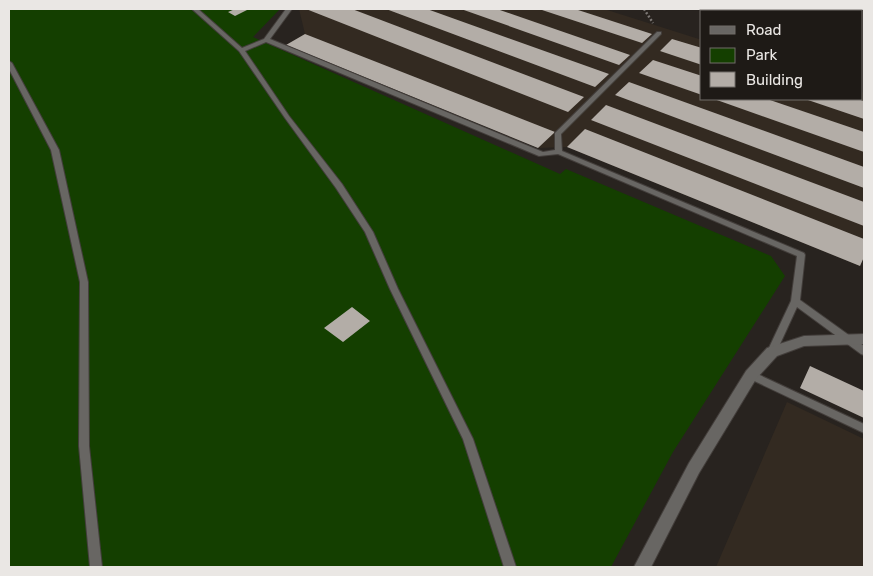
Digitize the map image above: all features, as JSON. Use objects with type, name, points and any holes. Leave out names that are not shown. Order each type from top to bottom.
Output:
[{"type":"street","points":[[642,567],[694,468],[751,375],[772,352],[804,341],[844,338],[864,339]]},
{"type":"lane","points":[[195,9],[241,50],[287,117],[339,186],[369,232],[394,289],[468,439],[510,567]]},
{"type":"lane","points":[[241,50],[266,40],[289,9]]},
{"type":"lane","points":[[559,152],[557,134],[660,33]]},
{"type":"lane","points":[[266,40],[542,154],[559,152],[801,256],[795,301],[772,352]]},
{"type":"lane","points":[[9,63],[55,150],[84,282],[84,446],[96,567]]},
{"type":"lane","points":[[795,301],[864,351]]},
{"type":"lane","points":[[751,375],[864,429]]},
{"type":"path","points":[[644,9],[660,33]]},
{"type":"shaded area","points":[[299,9],[604,9],[700,39],[700,100],[863,100],[863,92],[864,257],[860,266],[567,147],[538,148],[286,45],[305,34]]},
{"type":"shaded area","points":[[787,402],[864,439],[864,567],[716,567]]},
{"type":"green space","points":[[9,9],[280,9],[253,37],[560,174],[566,169],[771,256],[785,276],[673,452],[611,567],[9,567]]},
{"type":"building","points":[[235,9],[249,9],[235,16],[228,12]]},
{"type":"building","points":[[306,9],[352,9],[584,97],[568,112]]},
{"type":"building","points":[[386,9],[427,9],[609,74],[595,87]]},
{"type":"building","points":[[461,9],[497,9],[630,55],[619,65]]},
{"type":"building","points":[[539,9],[575,9],[652,34],[642,43]]},
{"type":"building","points":[[305,34],[555,132],[538,148],[286,45]]},
{"type":"building","points":[[672,39],[700,47],[700,64],[660,51]]},
{"type":"building","points":[[653,60],[700,75],[700,94],[639,73]]},
{"type":"building","points":[[629,82],[864,167],[864,188],[615,95]]},
{"type":"building","points":[[717,100],[770,100],[864,132],[864,152]]},
{"type":"building","points":[[808,100],[864,101],[864,119]]},
{"type":"building","points":[[606,105],[864,202],[864,226],[591,120]]},
{"type":"building","points":[[585,129],[864,239],[864,257],[860,266],[567,147]]},
{"type":"building","points":[[352,307],[370,321],[343,342],[324,328]]},
{"type":"building","points":[[810,366],[864,391],[864,418],[800,388]]}]
